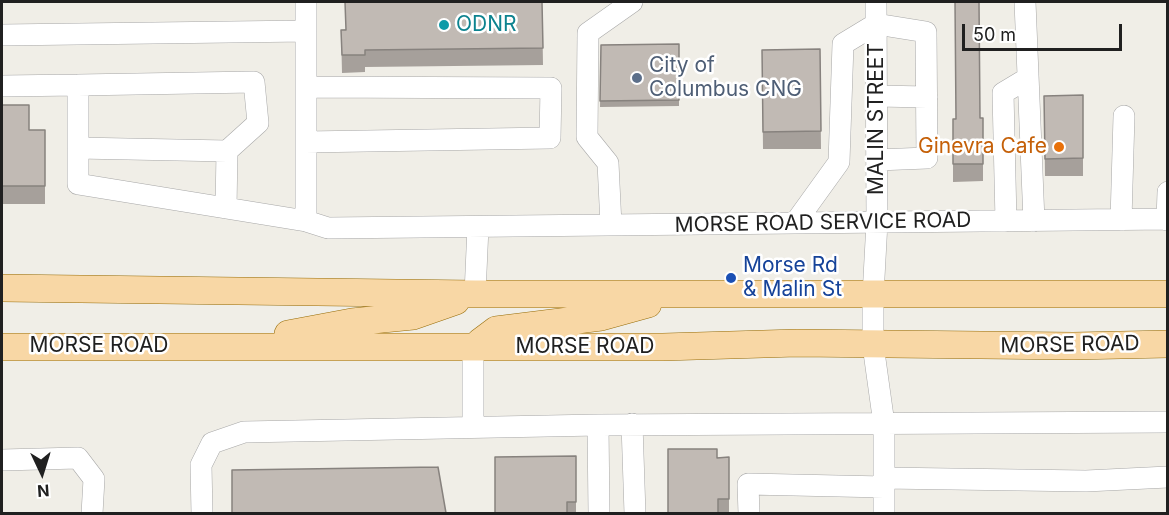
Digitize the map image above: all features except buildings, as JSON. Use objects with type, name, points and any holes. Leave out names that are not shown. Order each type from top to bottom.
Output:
[{"type":"main road","points":[[2,288],[475,294],[873,296],[1167,294]]},
{"type":"main road","points":[[213,346],[352,322],[413,316],[475,294]]},
{"type":"main road","points":[[473,347],[496,330],[601,317],[684,295]]},
{"type":"main road","name":"MORSE ROAD","points":[[2,347],[663,347],[797,343],[1167,344]]},
{"type":"street","points":[[306,2],[306,221]]},
{"type":"street","points":[[611,225],[608,164],[586,137],[588,33],[633,2]]},
{"type":"street","name":"MALIN STREET","points":[[876,2],[877,222],[873,345],[884,424],[884,513]]},
{"type":"street","points":[[1025,2],[1034,221]]},
{"type":"street","points":[[795,223],[839,162],[843,44],[876,24],[926,33],[927,158],[877,160]]},
{"type":"street","points":[[2,35],[306,31]]},
{"type":"street","points":[[1006,221],[1003,93],[1028,78]]},
{"type":"street","points":[[2,86],[254,82],[258,123],[227,151],[78,148],[78,85]]},
{"type":"street","points":[[306,87],[550,88],[550,138],[306,142]]},
{"type":"street","points":[[877,96],[927,97]]},
{"type":"street","points":[[1121,220],[1124,116]]},
{"type":"street","name":"MORSE ROAD SERVICE ROAD","points":[[78,148],[78,184],[306,221],[328,228],[1167,219]]},
{"type":"street","points":[[226,208],[227,151]]},
{"type":"street","points":[[1167,192],[1167,219]]},
{"type":"street","points":[[475,294],[478,227]]},
{"type":"street","points":[[473,347],[473,426]]},
{"type":"street","points":[[202,513],[201,465],[212,443],[244,432],[632,424],[1167,422]]},
{"type":"street","points":[[632,424],[635,513]]},
{"type":"street","points":[[598,425],[598,513]]},
{"type":"street","points":[[2,460],[78,458],[94,479],[92,513]]},
{"type":"street","points":[[749,513],[748,484],[1086,481],[1167,477]]},
{"type":"place","name":"ODNR","points":[[444,25]]},
{"type":"place","name":"City of Columbus CNG","points":[[637,78]]},
{"type":"place","name":"Ginevra Cafe","points":[[1059,147]]},
{"type":"place","name":"Morse Rd & Malin St","points":[[731,278]]}]
